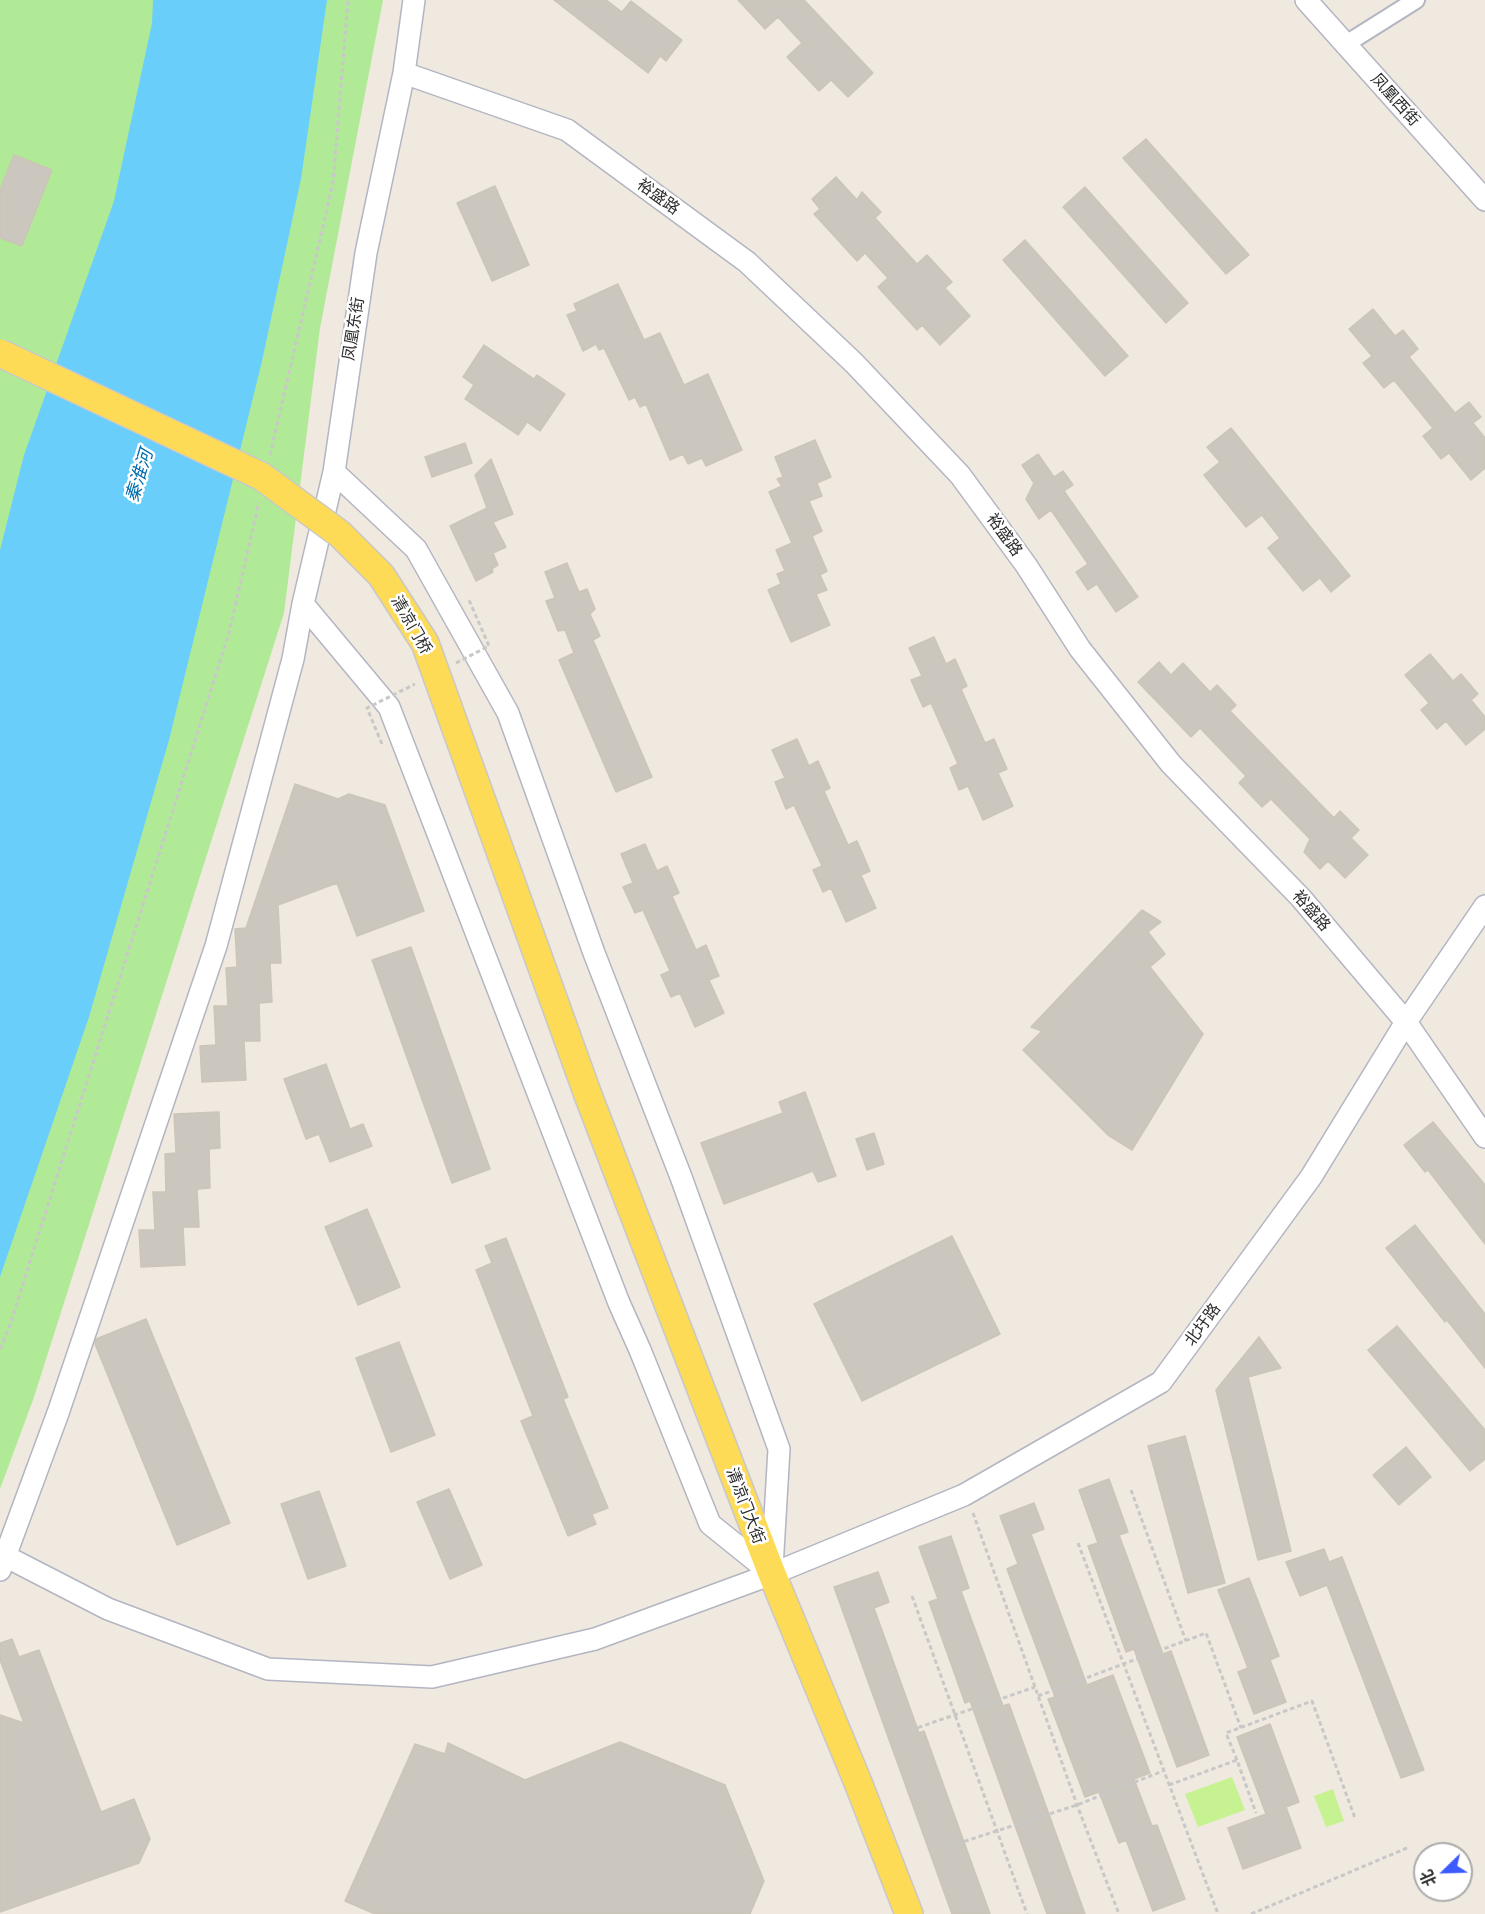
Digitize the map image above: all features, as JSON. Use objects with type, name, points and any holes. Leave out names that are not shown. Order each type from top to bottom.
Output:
[{"type":"main road","name":"清凉门桥","points":[[0,353],[261,476],[340,534],[381,575],[425,643],[588,1095]]},
{"type":"main road","name":"清凉门大街","points":[[588,1095],[772,1574],[859,1785],[909,1914]]},
{"type":"street","name":"凤凰东街","points":[[3,1563],[58,1413],[216,946],[293,658],[303,604],[334,472],[366,253],[404,73],[414,0]]},
{"type":"street","name":"凤凰西街","points":[[1306,0],[1485,200]]},
{"type":"street","points":[[1346,44],[1416,0]]},
{"type":"street","name":"裕盛路","points":[[404,73],[567,130],[756,269],[854,363],[960,475],[1026,565],[1080,649],[1171,764],[1301,898],[1406,1022],[1485,1137]]},
{"type":"street","points":[[334,472],[416,549],[508,713],[594,953],[681,1177],[778,1449],[772,1574]]},
{"type":"street","points":[[303,604],[389,707],[619,1303],[710,1524],[772,1574]]},
{"type":"street","name":"北圩路","points":[[3,1563],[108,1608],[268,1669],[432,1677],[595,1639],[772,1574],[965,1494],[1161,1383],[1311,1177],[1406,1022],[1485,906]]},
{"type":"path","points":[[269,460],[333,183],[348,0]]},
{"type":"path","points":[[0,1349],[9,1328],[229,633],[261,495]]},
{"type":"path","points":[[1131,1490],[1186,1641]]},
{"type":"path","points":[[965,1494],[1077,1805],[1119,1914]]},
{"type":"path","points":[[1078,1543],[1218,1914]]},
{"type":"path","points":[[912,1596],[1027,1914]]},
{"type":"path","points":[[1038,1696],[1206,1633],[1241,1728]]},
{"type":"path","points":[[911,1730],[1035,1687]]},
{"type":"path","points":[[1256,1813],[1227,1733],[1312,1701],[1355,1818]]},
{"type":"path","points":[[1168,1785],[1236,1760]]},
{"type":"path","points":[[950,1846],[1077,1805],[1163,1771]]},
{"type":"path","points":[[1251,1914],[1407,1848]]},
{"type":"green space","points":[[0,0],[383,0],[320,328],[284,613],[33,1400],[0,1489]]},
{"type":"green space","points":[[1232,1777],[1245,1810],[1198,1827],[1185,1794]]},
{"type":"green space","points":[[1333,1789],[1344,1821],[1326,1827],[1314,1796]]},
{"type":"water","name":"秦淮河","points":[[153,0],[327,0],[301,179],[262,361],[169,740],[89,1017],[0,1277],[0,550],[24,455],[114,201],[152,23]]},
{"type":"building","points":[[554,0],[606,0],[622,12],[631,1],[682,40],[666,61],[660,56],[648,73]]},
{"type":"building","points":[[738,0],[804,0],[873,73],[848,97],[831,80],[819,91],[787,57],[802,43],[778,17],[765,29]]},
{"type":"building","points":[[1146,139],[1249,255],[1226,274],[1123,158]]},
{"type":"building","points":[[14,155],[52,170],[22,246],[0,238],[0,190]]},
{"type":"building","points":[[836,177],[857,200],[862,192],[881,212],[875,218],[917,264],[927,255],[952,282],[945,288],[970,316],[940,345],[922,325],[917,330],[878,287],[888,278],[865,253],[857,261],[814,214],[820,209],[812,199]]},
{"type":"building","points":[[495,186],[529,265],[492,281],[457,203]]},
{"type":"building","points":[[1085,187],[1188,303],[1166,323],[1063,207]]},
{"type":"building","points":[[1025,240],[1128,356],[1105,376],[1003,260]]},
{"type":"building","points":[[618,284],[644,340],[660,333],[684,385],[708,374],[742,450],[706,466],[702,458],[688,464],[683,454],[670,460],[646,404],[640,407],[635,397],[629,400],[604,348],[599,350],[596,344],[583,351],[567,315],[577,311],[574,304]]},
{"type":"building","points":[[1373,309],[1395,336],[1403,330],[1418,349],[1409,357],[1455,413],[1469,402],[1481,417],[1473,423],[1485,438],[1485,468],[1471,480],[1449,453],[1441,459],[1423,436],[1433,428],[1394,380],[1384,388],[1363,363],[1372,356],[1349,329]]},
{"type":"building","points":[[484,345],[534,379],[537,375],[565,394],[540,431],[527,422],[518,435],[465,399],[474,385],[463,377]]},
{"type":"building","points":[[1231,428],[1350,576],[1331,592],[1320,578],[1303,591],[1268,548],[1280,538],[1262,515],[1246,527],[1204,475],[1220,462],[1207,447]]},
{"type":"building","points":[[815,440],[831,477],[817,483],[822,496],[809,501],[822,531],[812,536],[827,571],[820,575],[827,590],[816,594],[830,625],[791,642],[768,590],[781,584],[777,574],[785,571],[776,550],[792,543],[769,492],[782,486],[777,479],[783,477],[775,457]]},
{"type":"building","points":[[465,443],[472,463],[432,477],[425,457]]},
{"type":"building","points":[[1038,454],[1054,477],[1063,471],[1073,485],[1064,491],[1138,597],[1116,612],[1097,584],[1088,590],[1076,572],[1088,564],[1051,510],[1039,519],[1026,499],[1034,483],[1022,465]]},
{"type":"building","points":[[491,459],[513,514],[493,522],[506,547],[493,553],[498,565],[492,569],[493,572],[476,581],[450,526],[487,508],[475,475]]},
{"type":"building","points":[[567,563],[579,592],[587,589],[595,609],[590,614],[600,636],[593,640],[652,777],[616,792],[559,660],[574,653],[565,630],[558,631],[546,601],[555,598],[545,572]]},
{"type":"building","points":[[934,637],[946,664],[955,659],[967,686],[961,689],[985,743],[994,739],[1007,769],[998,773],[1013,806],[983,820],[968,786],[959,790],[950,768],[958,764],[931,703],[923,707],[911,680],[922,676],[909,648]]},
{"type":"building","points":[[1430,654],[1453,681],[1461,674],[1478,694],[1471,700],[1485,717],[1485,729],[1466,745],[1446,721],[1437,729],[1421,710],[1429,703],[1405,675]]},
{"type":"building","points":[[1159,662],[1171,675],[1183,663],[1210,692],[1217,685],[1236,705],[1230,711],[1334,818],[1340,811],[1359,830],[1351,838],[1368,855],[1345,878],[1328,861],[1320,869],[1304,852],[1310,839],[1271,799],[1262,807],[1239,783],[1246,776],[1200,728],[1191,737],[1138,682]]},
{"type":"building","points":[[797,739],[809,766],[818,761],[830,788],[824,791],[848,845],[857,841],[870,871],[861,875],[876,908],[846,922],[831,888],[823,892],[813,870],[822,866],[794,805],[786,809],[775,782],[785,778],[772,750]]},
{"type":"building","points":[[295,784],[338,799],[349,794],[385,805],[424,911],[357,936],[337,883],[278,905],[281,963],[270,963],[272,1002],[259,1003],[260,1041],[244,1041],[246,1080],[202,1082],[200,1046],[216,1045],[214,1006],[228,1006],[226,968],[237,967],[235,929],[246,928]]},
{"type":"building","points":[[645,844],[657,871],[667,866],[679,893],[672,896],[696,950],[706,945],[719,976],[709,980],[724,1013],[695,1027],[680,993],[671,997],[661,975],[670,971],[643,910],[635,913],[623,887],[633,883],[621,854]]},
{"type":"building","points":[[1142,910],[1161,922],[1148,932],[1165,954],[1150,967],[1203,1034],[1132,1150],[1108,1135],[1023,1050],[1042,1031],[1031,1027]]},
{"type":"building","points":[[411,947],[490,1169],[452,1183],[372,960]]},
{"type":"building","points":[[326,1064],[350,1129],[363,1124],[372,1146],[330,1162],[319,1134],[306,1139],[284,1079]]},
{"type":"building","points":[[805,1092],[836,1176],[818,1182],[813,1171],[724,1204],[701,1143],[783,1113],[779,1102]]},
{"type":"building","points":[[219,1112],[220,1148],[209,1149],[210,1188],[197,1189],[199,1227],[183,1227],[185,1265],[141,1267],[139,1230],[155,1230],[153,1192],[166,1192],[165,1154],[176,1153],[174,1114]]},
{"type":"building","points":[[1433,1122],[1485,1185],[1485,1244],[1428,1170],[1425,1172],[1404,1145]]},
{"type":"building","points":[[874,1133],[884,1164],[867,1170],[856,1139]]},
{"type":"building","points":[[367,1209],[400,1287],[358,1305],[325,1227]]},
{"type":"building","points":[[1415,1225],[1485,1314],[1485,1368],[1386,1248]]},
{"type":"building","points":[[952,1236],[1000,1334],[862,1401],[814,1304]]},
{"type":"building","points":[[506,1238],[568,1397],[563,1399],[608,1508],[592,1514],[596,1524],[568,1536],[521,1421],[533,1416],[476,1270],[492,1263],[485,1246]]},
{"type":"building","points":[[146,1319],[230,1523],[177,1545],[95,1344],[96,1339]]},
{"type":"building","points":[[1397,1326],[1485,1430],[1485,1459],[1470,1471],[1368,1350]]},
{"type":"building","points":[[1259,1337],[1281,1368],[1248,1377],[1291,1551],[1258,1560],[1216,1390]]},
{"type":"building","points":[[399,1342],[435,1435],[391,1452],[356,1358]]},
{"type":"building","points":[[1185,1436],[1225,1583],[1188,1593],[1148,1446]]},
{"type":"building","points":[[1406,1447],[1431,1477],[1399,1505],[1373,1475]]},
{"type":"building","points":[[1109,1479],[1128,1532],[1119,1535],[1163,1654],[1171,1651],[1209,1755],[1177,1767],[1134,1649],[1126,1652],[1088,1546],[1098,1543],[1079,1490]]},
{"type":"building","points":[[449,1489],[482,1565],[450,1579],[417,1502]]},
{"type":"building","points":[[319,1491],[346,1566],[308,1579],[281,1504]]},
{"type":"building","points":[[1034,1503],[1044,1529],[1031,1534],[1087,1685],[1113,1675],[1150,1773],[1134,1779],[1152,1826],[1157,1825],[1185,1899],[1153,1911],[1126,1840],[1119,1843],[1099,1792],[1085,1797],[1048,1699],[1055,1697],[1007,1569],[1018,1564],[1000,1516]]},
{"type":"building","points":[[951,1536],[969,1588],[961,1591],[1003,1706],[1009,1704],[1085,1914],[1047,1914],[970,1701],[965,1703],[929,1602],[938,1599],[919,1547]]},
{"type":"building","points":[[1324,1549],[1329,1562],[1342,1557],[1424,1770],[1401,1778],[1327,1585],[1300,1596],[1286,1562]]},
{"type":"building","points":[[878,1572],[889,1602],[874,1608],[919,1733],[924,1731],[990,1914],[952,1914],[834,1587]]},
{"type":"building","points":[[1249,1578],[1279,1656],[1270,1660],[1286,1702],[1254,1714],[1238,1672],[1248,1668],[1218,1590]]},
{"type":"building","points":[[12,1639],[19,1657],[39,1650],[101,1812],[134,1799],[150,1839],[139,1863],[0,1912],[0,1715],[24,1723],[0,1660],[0,1643]]},
{"type":"building","points":[[1270,1724],[1299,1802],[1286,1807],[1301,1848],[1243,1869],[1228,1828],[1266,1814],[1237,1737]]},
{"type":"building","points":[[620,1742],[725,1785],[764,1881],[750,1914],[375,1914],[345,1901],[415,1744],[445,1754],[448,1743],[525,1780]]}]
